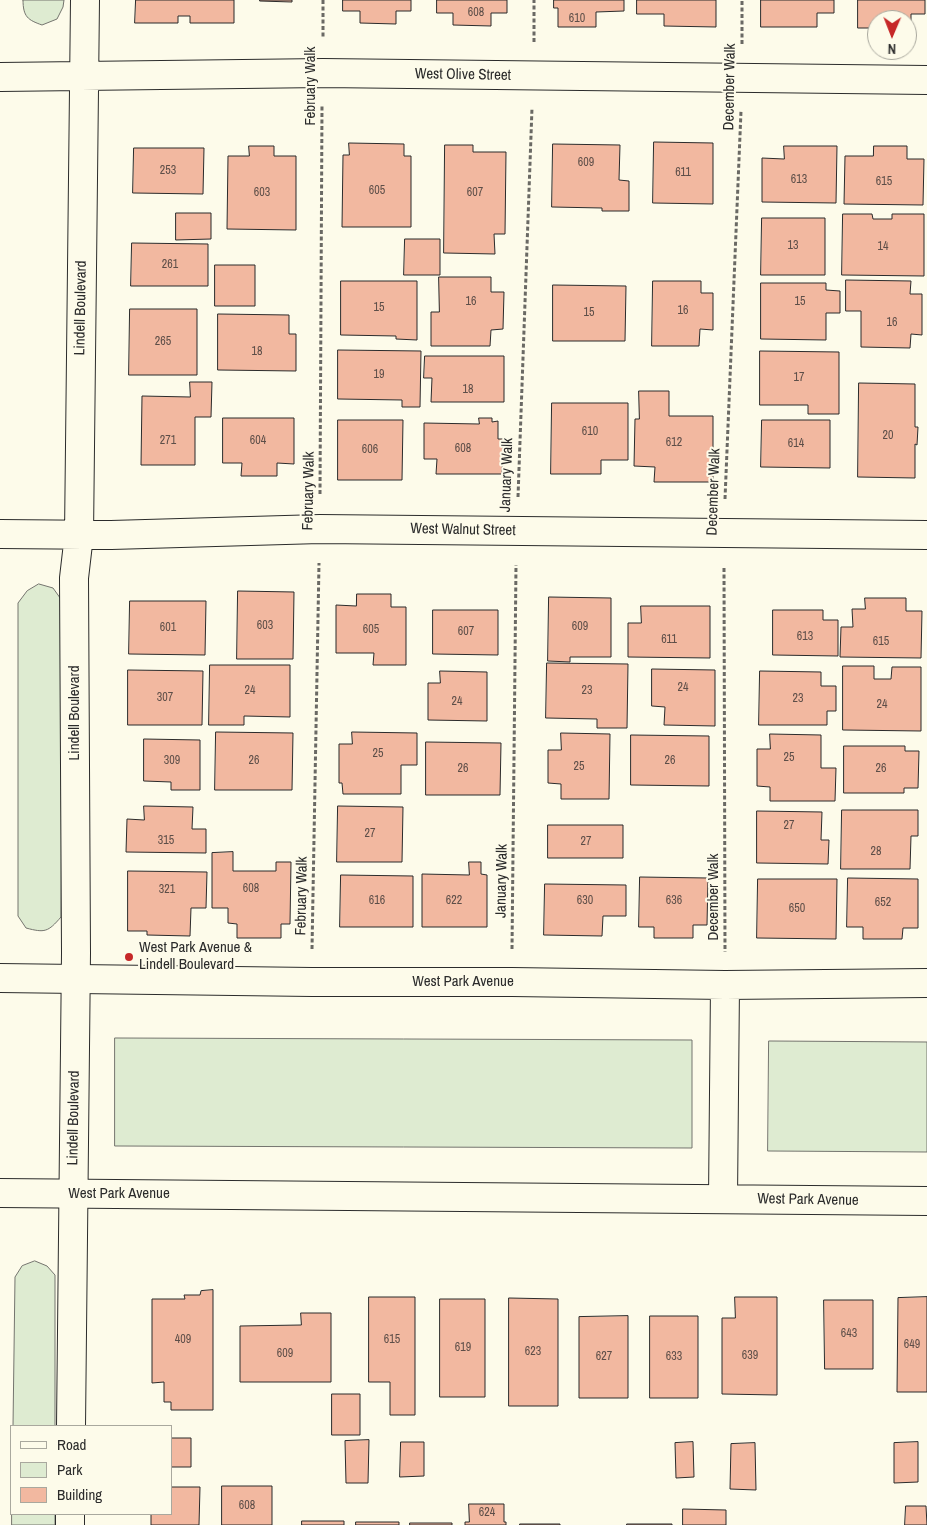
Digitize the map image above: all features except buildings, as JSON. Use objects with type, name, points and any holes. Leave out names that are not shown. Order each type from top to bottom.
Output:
[{"type":"main road","name":"Lindell Boulevard","points":[[71,1425],[75,978],[74,578],[79,535],[85,0]]},
{"type":"main road","name":"West Olive Street","points":[[0,77],[323,73],[927,80]]},
{"type":"main road","name":"West Walnut Street","points":[[0,534],[79,535],[320,529],[927,534]]},
{"type":"main road","name":"West Park Avenue","points":[[0,978],[725,985],[927,983]]},
{"type":"main road","points":[[723,1199],[725,985]]},
{"type":"main road","name":"West Park Avenue","points":[[0,1194],[927,1201]]},
{"type":"path","name":"February Walk","points":[[312,982],[320,529],[322,0]]},
{"type":"path","name":"January Walk","points":[[512,982],[516,531],[534,75],[534,0]]},
{"type":"path","name":"December Walk","points":[[725,985],[724,533],[742,78],[742,0]]},
{"type":"green space","points":[[23,0],[64,0],[57,19],[42,25],[27,17]]},
{"type":"green space","points":[[39,584],[53,588],[63,602],[61,917],[53,926],[42,931],[26,928],[18,916],[18,603],[27,591]]},
{"type":"green space","points":[[115,1038],[692,1040],[692,1148],[115,1146]]},
{"type":"green space","points":[[769,1041],[927,1042],[927,1152],[768,1151]]},
{"type":"green space","points":[[35,1261],[47,1266],[55,1275],[55,1425],[13,1425],[15,1277],[22,1266]]},
{"type":"green space","points":[[12,1515],[55,1515],[55,1525],[12,1525]]},
{"type":"place","name":"West Park Avenue & Lindell Boulevard","points":[[129,957]]}]
